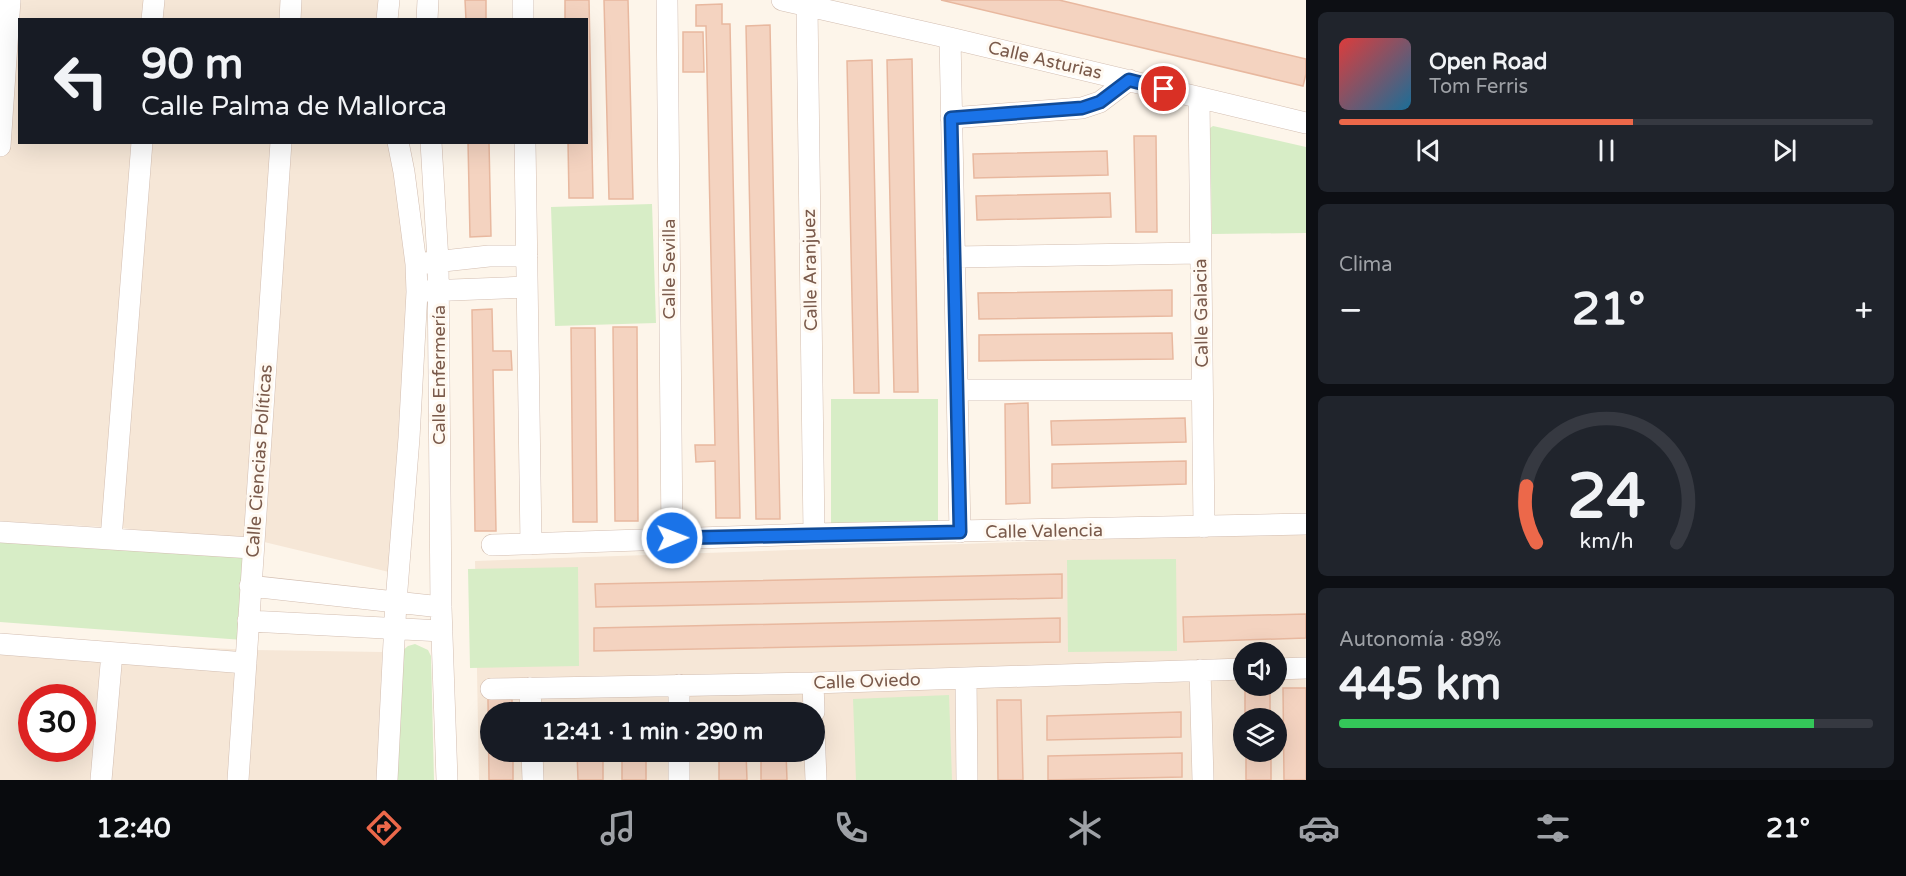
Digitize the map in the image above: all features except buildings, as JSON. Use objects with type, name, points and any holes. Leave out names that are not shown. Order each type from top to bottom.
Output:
[{"type":"street","points":[[0,146],[10,0]]},
{"type":"street","points":[[152,18],[154,0]]},
{"type":"street","points":[[290,18],[291,0]]},
{"type":"street","points":[[387,18],[388,0]]},
{"type":"street","points":[[427,18],[428,0]]},
{"type":"street","points":[[523,0],[523,18]]},
{"type":"street","name":"Calle Sevilla","points":[[667,0],[672,538]]},
{"type":"street","name":"Calle Asturias","points":[[782,0],[1306,123]]},
{"type":"street","name":"Calle Aranjuez","points":[[807,6],[814,534]]},
{"type":"street","points":[[950,38],[960,532]]},
{"type":"street","points":[[951,118],[1082,108],[1100,102],[1129,80]]},
{"type":"street","name":"Calle Galacia","points":[[1199,98],[1204,527]]},
{"type":"street","points":[[111,539],[142,144]]},
{"type":"street","name":"Calle Ciencias Políticas","points":[[238,780],[281,144]]},
{"type":"street","name":"Calle Enfermería","points":[[387,780],[394,629],[409,438],[417,292],[416,264],[398,144]]},
{"type":"street","name":"Calle Enfermería","points":[[431,144],[438,261],[441,607],[447,780]]},
{"type":"street","points":[[525,144],[531,544]]},
{"type":"street","points":[[954,257],[1200,253]]},
{"type":"street","points":[[416,264],[489,256],[527,256]]},
{"type":"street","points":[[417,292],[438,289],[527,287]]},
{"type":"street","points":[[957,390],[1203,390]]},
{"type":"street","name":"Calle Valencia","points":[[492,545],[814,534],[1306,524]]},
{"type":"street","points":[[0,532],[252,548]]},
{"type":"street","points":[[250,586],[441,607]]},
{"type":"street","points":[[248,621],[442,631]]},
{"type":"street","points":[[0,644],[246,663]]},
{"type":"street","points":[[101,780],[112,653]]},
{"type":"street","points":[[1287,669],[1306,668]]},
{"type":"street","name":"Calle Oviedo","points":[[491,689],[813,683],[1233,669]]},
{"type":"street","points":[[1200,670],[1203,780]]},
{"type":"street","points":[[966,678],[967,780]]},
{"type":"street","points":[[813,683],[814,702]]},
{"type":"street","points":[[679,685],[679,702]]},
{"type":"street","points":[[530,688],[531,702]]},
{"type":"street","points":[[532,762],[533,780]]},
{"type":"street","points":[[679,762],[679,780]]},
{"type":"street","points":[[815,762],[816,780]]},
{"type":"shaded area","points":[[0,0],[387,0],[386,18],[18,18],[18,144],[391,144],[411,300],[389,572],[260,541],[120,528],[0,521]]},
{"type":"shaded area","points":[[1306,532],[1306,780],[479,780],[475,561]]},
{"type":"shaded area","points":[[0,635],[117,644],[255,650],[382,652],[381,780],[0,780]]},
{"type":"green space","points":[[1213,126],[1306,147],[1306,233],[1212,234],[1210,128]]},
{"type":"green space","points":[[652,204],[656,323],[555,326],[551,207]]},
{"type":"green space","points":[[831,399],[938,399],[938,526],[831,525]]},
{"type":"green space","points":[[0,539],[242,555],[243,640],[0,622]]},
{"type":"green space","points":[[1176,559],[1177,651],[1068,652],[1067,560]]},
{"type":"green space","points":[[578,567],[579,666],[470,668],[468,569]]},
{"type":"green space","points":[[415,644],[428,650],[431,656],[434,780],[391,780],[402,651]]},
{"type":"green space","points":[[949,695],[952,780],[856,780],[853,699]]},
{"type":"route","points":[[672,538],[960,532],[951,118],[1082,108],[1100,102],[1129,80],[1164,89]]}]
